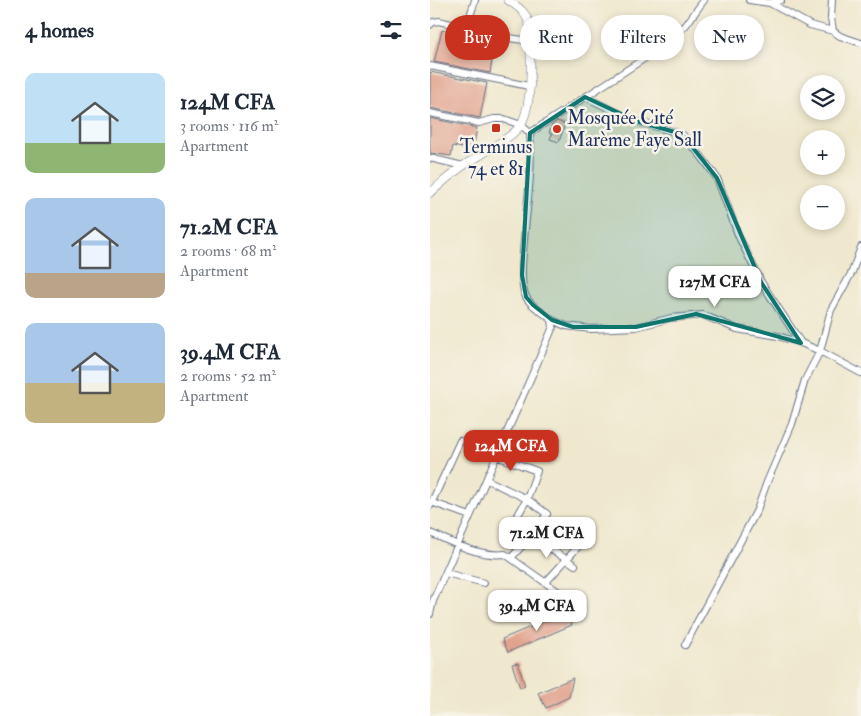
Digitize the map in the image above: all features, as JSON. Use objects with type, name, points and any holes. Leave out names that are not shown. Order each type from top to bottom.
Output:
[{"type":"street","points":[[470,15],[475,0]]},
{"type":"street","points":[[508,0],[522,9],[525,15]]},
{"type":"street","points":[[530,133],[659,49],[686,25],[704,0]]},
{"type":"street","points":[[749,0],[770,3],[810,25],[833,30],[840,36],[861,43]]},
{"type":"street","points":[[770,3],[780,0]]},
{"type":"street","points":[[832,0],[831,18],[833,30]]},
{"type":"street","points":[[430,25],[439,21],[445,23]]},
{"type":"street","points":[[430,193],[463,166],[507,138],[521,125],[526,109],[530,60]]},
{"type":"street","points":[[430,66],[529,86]]},
{"type":"street","points":[[585,97],[636,120],[682,134],[717,178],[739,237],[761,282],[800,344]]},
{"type":"street","points":[[430,113],[479,123],[499,118],[510,120],[521,125],[530,133],[530,172],[522,264],[524,292],[529,301],[552,320],[566,326],[591,329],[636,327],[671,318],[703,315],[737,329],[778,336],[820,351],[861,373]]},
{"type":"street","points":[[430,158],[463,166]]},
{"type":"street","points":[[685,645],[757,510],[764,488],[792,424],[805,380],[820,351],[831,310],[852,272],[861,247]]},
{"type":"street","points":[[430,614],[433,601],[552,331],[552,320]]},
{"type":"street","points":[[460,441],[431,504],[470,516]]},
{"type":"street","points":[[496,456],[537,470],[527,499],[509,531],[522,545]]},
{"type":"street","points":[[486,480],[527,499],[547,514],[531,536],[511,558]]},
{"type":"street","points":[[430,533],[458,546],[477,552],[494,555],[505,554],[570,600]]},
{"type":"street","points":[[531,536],[575,565]]},
{"type":"street","points":[[546,582],[585,539]]},
{"type":"street","points":[[446,573],[484,583]]},
{"type":"highlighted area","points":[[585,97],[636,121],[682,134],[717,178],[761,282],[801,343],[696,314],[636,327],[573,327],[552,320],[526,297],[522,275],[530,133]]},
{"type":"building","points":[[442,30],[445,31],[445,60],[492,60],[490,73],[434,62]]},
{"type":"building","points":[[430,72],[487,83],[480,118],[430,108]]},
{"type":"building","points":[[430,118],[477,128],[473,150],[453,146],[451,156],[430,153]]},
{"type":"building","name":"Mosquée Cité Marème Faye Sall","points":[[557,121],[565,124],[559,142],[550,139],[552,134],[549,133],[552,125]]},
{"type":"building","points":[[566,612],[572,625],[508,652],[502,639]]},
{"type":"building","points":[[518,663],[525,686],[520,688],[512,664]]},
{"type":"building","points":[[573,678],[569,697],[546,708],[538,693]]},
{"type":"place","name":"Terminus 74 et 81","points":[[496,128]]},
{"type":"place","name":"Mosquée Cité Marème Faye Sall","points":[[557,129]]}]
